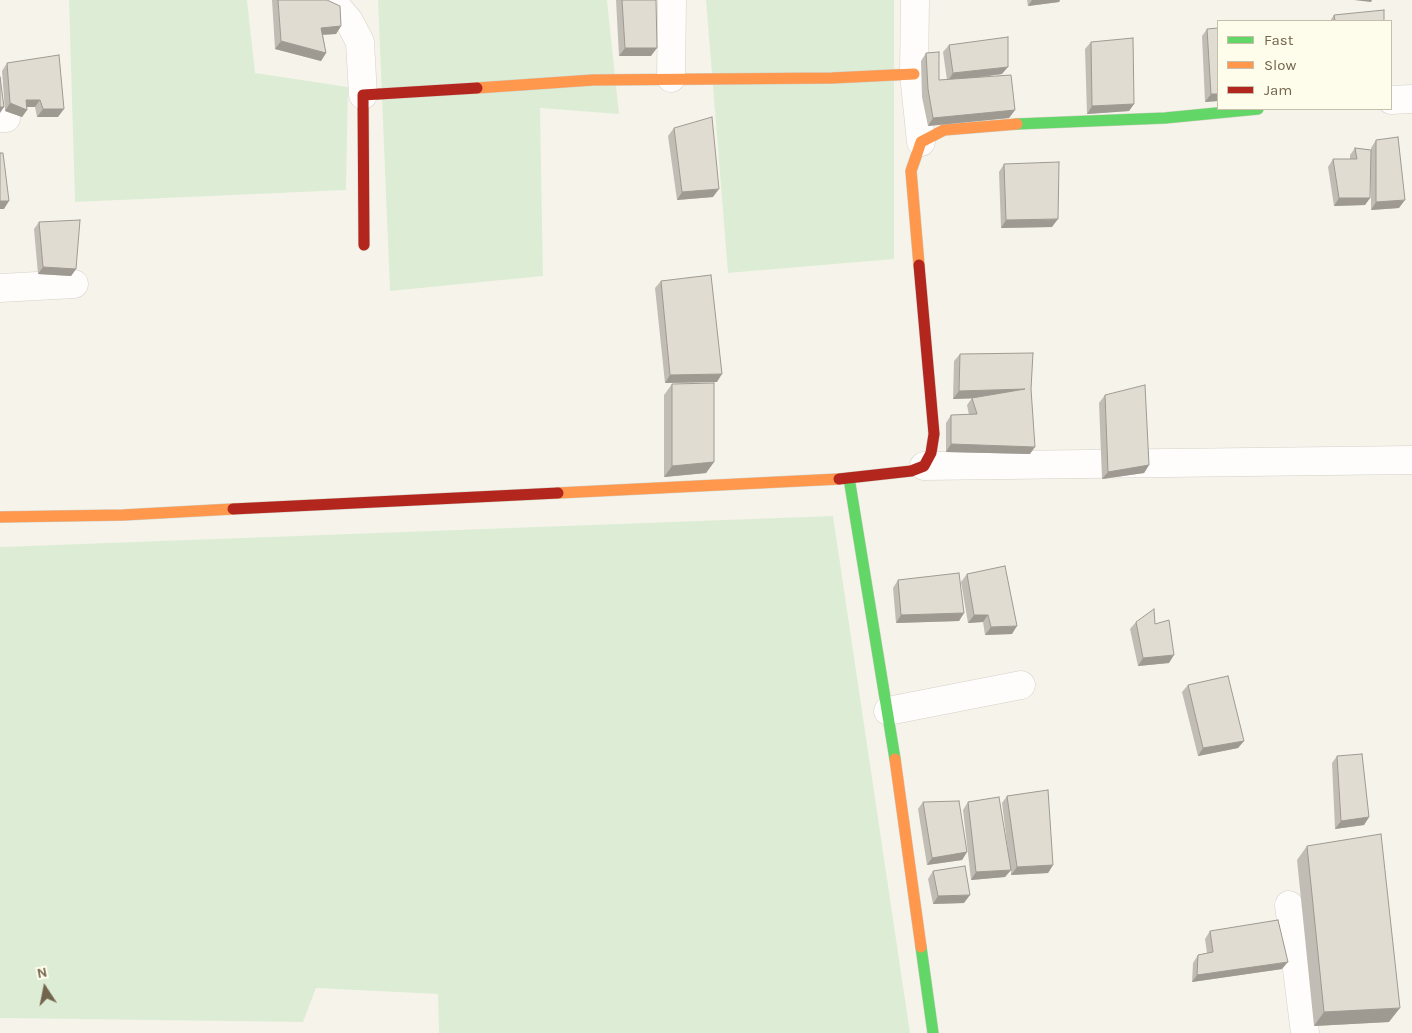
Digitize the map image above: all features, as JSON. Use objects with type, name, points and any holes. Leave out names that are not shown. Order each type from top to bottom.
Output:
[{"type":"street","points":[[323,0],[337,7],[349,22],[360,42],[363,95],[364,245]]},
{"type":"street","points":[[672,0],[672,78]]},
{"type":"street","points":[[915,0],[914,74],[920,142],[911,171],[934,434],[931,453],[924,466]]},
{"type":"street","points":[[363,95],[584,81],[672,78],[832,78],[914,74]]},
{"type":"street","points":[[1392,100],[1412,99]]},
{"type":"street","points":[[920,142],[944,130],[1011,124],[1166,118],[1248,110]]},
{"type":"street","points":[[0,288],[74,284]]},
{"type":"street","points":[[0,517],[123,515],[849,478],[912,471],[924,466],[1412,460]]},
{"type":"street","points":[[849,478],[888,711],[933,1033]]},
{"type":"street","points":[[888,711],[1021,685]]},
{"type":"street","points":[[1289,905],[1305,1033]]},
{"type":"green space","points":[[69,0],[247,0],[255,73],[348,87],[346,190],[75,202]]},
{"type":"green space","points":[[378,0],[607,0],[619,114],[540,108],[543,276],[390,291]]},
{"type":"green space","points":[[706,0],[894,0],[894,259],[728,273]]},
{"type":"green space","points":[[833,516],[910,1033],[439,1033],[438,994],[316,988],[303,1022],[0,1018],[0,547]]},
{"type":"building","points":[[278,0],[327,0],[340,6],[341,26],[321,28],[326,53],[281,41]]},
{"type":"building","points":[[622,0],[656,0],[657,48],[625,48]]},
{"type":"building","points":[[1384,10],[1384,20],[1335,20],[1334,15]]},
{"type":"building","points":[[1217,28],[1217,94],[1211,94],[1207,29]]},
{"type":"building","points":[[1008,37],[1008,67],[953,73],[949,45]]},
{"type":"building","points":[[1133,38],[1134,104],[1092,106],[1091,42]]},
{"type":"building","points":[[939,52],[939,80],[1011,75],[1015,110],[933,118],[928,89],[926,53]]},
{"type":"building","points":[[59,55],[64,109],[43,109],[40,100],[26,100],[27,110],[10,103],[7,63]]},
{"type":"building","points":[[0,77],[4,107],[0,107]]},
{"type":"building","points":[[712,117],[719,189],[682,192],[674,128]]},
{"type":"building","points":[[1398,137],[1405,200],[1376,202],[1376,140]]},
{"type":"building","points":[[1355,148],[1371,150],[1370,198],[1339,198],[1333,159],[1357,159]]},
{"type":"building","points":[[0,153],[3,153],[9,201],[0,201]]},
{"type":"building","points":[[1059,162],[1058,219],[1006,220],[1004,164]]},
{"type":"building","points":[[80,220],[76,269],[43,267],[39,222]]},
{"type":"building","points":[[711,275],[722,374],[670,375],[661,281]]},
{"type":"building","points":[[1033,353],[1031,389],[1035,447],[951,444],[951,415],[977,414],[972,398],[1025,389],[959,391],[960,354]]},
{"type":"building","points":[[714,383],[714,462],[672,466],[672,384]]},
{"type":"building","points":[[1145,385],[1149,465],[1108,472],[1105,395]]},
{"type":"building","points":[[1005,566],[1017,626],[991,627],[988,615],[974,615],[967,574]]},
{"type":"building","points":[[959,573],[964,613],[901,615],[898,580]]},
{"type":"building","points":[[1154,609],[1155,624],[1169,620],[1174,655],[1143,658],[1136,622]]},
{"type":"building","points":[[1228,676],[1244,741],[1203,748],[1188,685]]},
{"type":"building","points":[[1362,754],[1369,817],[1341,821],[1337,756]]},
{"type":"building","points":[[1048,790],[1053,865],[1017,867],[1007,796]]},
{"type":"building","points":[[999,797],[1011,870],[976,872],[968,802]]},
{"type":"building","points":[[959,801],[967,852],[932,858],[923,802]]},
{"type":"building","points":[[1381,834],[1400,1008],[1324,1012],[1307,846]]},
{"type":"building","points":[[965,866],[970,895],[938,896],[933,871]]},
{"type":"building","points":[[1278,920],[1288,962],[1197,975],[1198,955],[1213,952],[1210,931]]},
{"type":"traffic: fast","points":[[1017,124],[1165,118],[1248,110]]},
{"type":"traffic: fast","points":[[849,478],[895,759]]},
{"type":"traffic: fast","points":[[921,947],[933,1033]]},
{"type":"traffic: slow","points":[[477,88],[593,80],[832,78],[914,74]]},
{"type":"traffic: slow","points":[[919,265],[911,171],[921,142],[944,130],[1017,124]]},
{"type":"traffic: slow","points":[[558,493],[839,479]]},
{"type":"traffic: slow","points":[[0,517],[123,515],[233,509]]},
{"type":"traffic: slow","points":[[895,759],[921,947]]},
{"type":"traffic: jam","points":[[364,245],[363,95],[477,88]]},
{"type":"traffic: jam","points":[[839,479],[911,471],[924,466],[931,453],[934,434],[919,265]]},
{"type":"traffic: jam","points":[[233,509],[558,493]]}]
